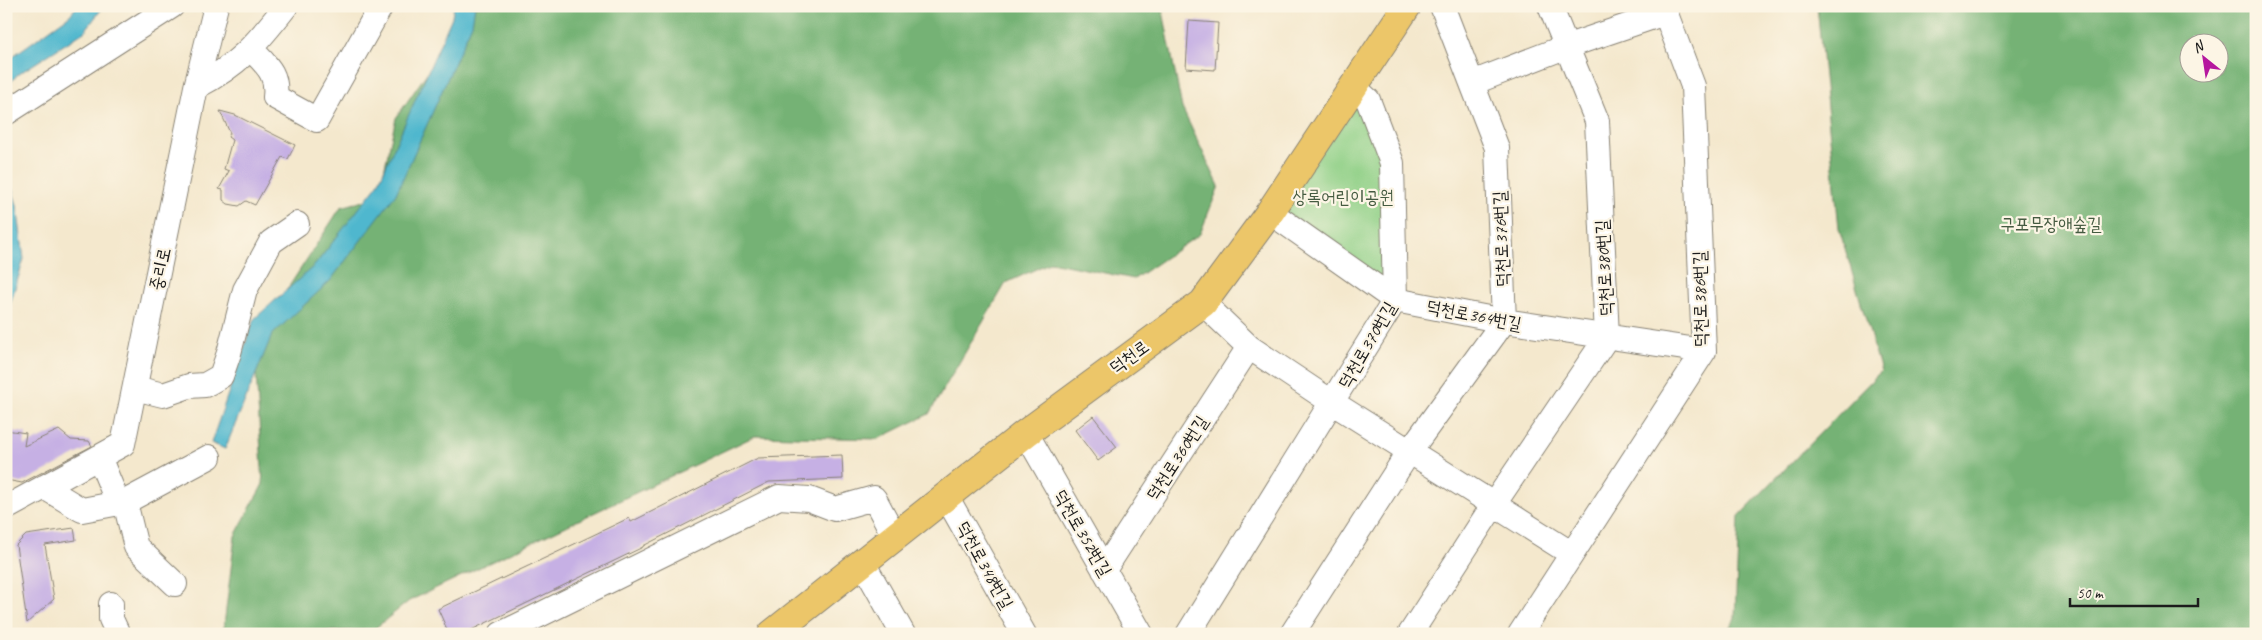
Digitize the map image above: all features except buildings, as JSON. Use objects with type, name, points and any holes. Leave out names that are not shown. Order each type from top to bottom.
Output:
[{"type":"main road","name":"덕천로","points":[[781,631],[1026,433],[1203,303],[1270,212],[1407,6]]},
{"type":"street","points":[[6,113],[172,6]]},
{"type":"street","name":"중리로","points":[[6,508],[123,444],[196,87],[216,6]]},
{"type":"street","points":[[196,87],[220,75],[250,49],[286,6]]},
{"type":"street","points":[[250,49],[270,70],[277,84],[276,97],[317,120],[381,6]]},
{"type":"street","name":"덕천로376번길","points":[[1442,6],[1497,148],[1504,321]]},
{"type":"street","name":"덕천로380번길","points":[[1410,634],[1494,504],[1607,337],[1597,121],[1550,6]]},
{"type":"street","points":[[1472,83],[1565,46],[1664,10]]},
{"type":"street","name":"덕천로386번길","points":[[1520,634],[1704,351],[1693,86],[1664,10]]},
{"type":"street","name":"덕천로370번길","points":[[1188,634],[1333,403],[1395,300],[1392,163],[1368,100],[1354,87]]},
{"type":"street","name":"덕천로364번길","points":[[1270,212],[1395,300],[1504,321],[1704,351]]},
{"type":"street","points":[[135,388],[163,395],[189,386],[205,385],[221,376],[230,353],[245,290],[271,242],[297,224]]},
{"type":"street","points":[[1203,303],[1249,347],[1333,403]]},
{"type":"street","points":[[1292,634],[1410,452],[1504,321]]},
{"type":"street","name":"덕천로360번길","points":[[1104,570],[1249,347]]},
{"type":"street","name":"덕천로370번길","points":[[1333,403],[1410,452]]},
{"type":"street","name":"덕천로352번길","points":[[1026,433],[1141,634]]},
{"type":"street","points":[[1410,452],[1572,554]]},
{"type":"street","points":[[99,457],[121,502],[136,547],[176,584]]},
{"type":"street","points":[[44,487],[82,510],[121,502],[209,457]]},
{"type":"street","name":"덕천로348번길","points":[[946,496],[1024,634]]},
{"type":"street","points":[[501,634],[779,497],[809,499],[835,509],[874,498],[895,537]]},
{"type":"street","points":[[863,563],[903,634]]},
{"type":"street","points":[[111,604],[111,619],[118,634]]},
{"type":"green space","points":[[466,6],[1162,6],[1182,108],[1219,186],[1200,234],[1134,279],[1051,262],[1006,283],[929,414],[878,439],[755,436],[409,601],[373,630],[223,634],[235,536],[263,484],[254,340],[341,207],[378,197],[396,118],[466,16]]},
{"type":"green space","name":"구포무장애숲길","points":[[1817,6],[2256,6],[2256,634],[1725,634],[1735,619],[1739,516],[1881,371],[1839,228]]},
{"type":"green space","name":"상록어린이공원","points":[[1354,94],[1390,165],[1393,291],[1277,210]]},
{"type":"water","points":[[77,6],[104,6],[84,32],[17,75],[6,88],[6,61],[70,15]]},
{"type":"water","points":[[454,6],[475,6],[472,24],[396,194],[330,281],[272,335],[225,449],[211,443],[254,319],[315,265],[378,184],[452,17]]},
{"type":"water","points":[[6,169],[17,205],[24,259],[6,317],[8,262]]}]
